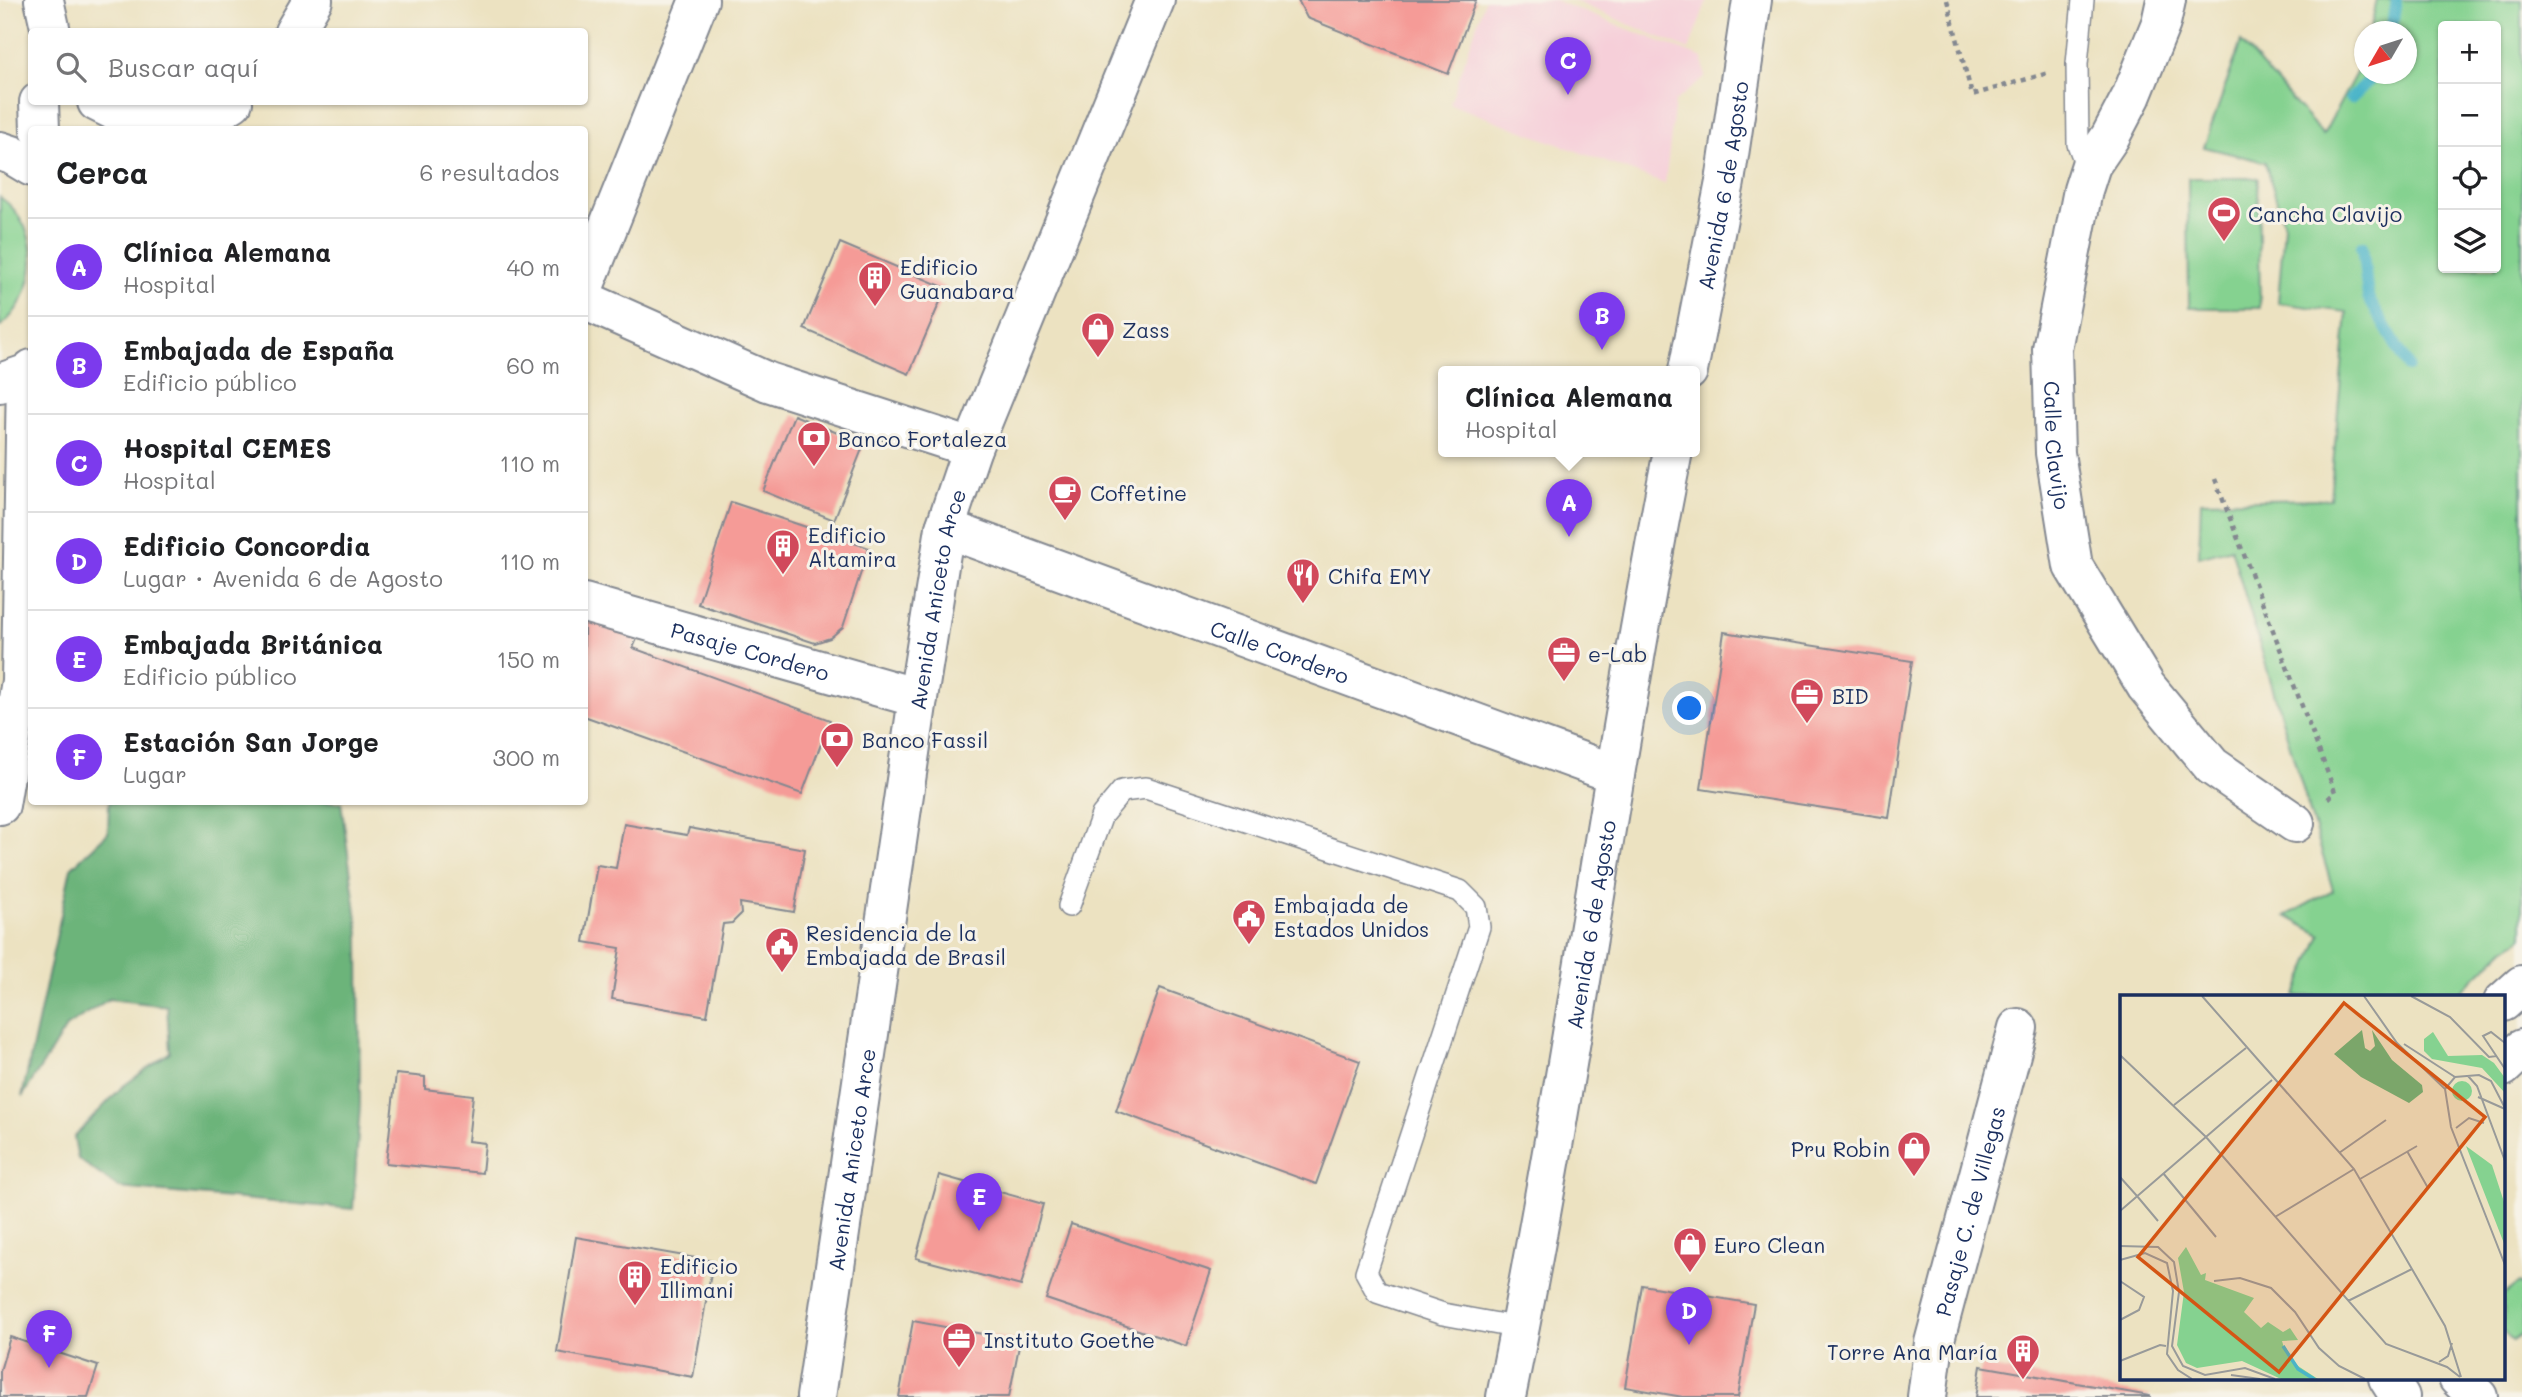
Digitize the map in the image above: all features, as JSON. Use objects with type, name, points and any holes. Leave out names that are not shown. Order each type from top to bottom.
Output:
[{"type":"main road","points":[[39,28],[42,0]]},
{"type":"main road","points":[[42,0],[50,28]]},
{"type":"main road","points":[[296,28],[313,0]]},
{"type":"main road","points":[[588,277],[699,0]]},
{"type":"main road","name":"Avenida Aniceto Arce","points":[[816,1397],[945,528],[972,448],[1155,0]]},
{"type":"main road","name":"Avenida 6 de Agosto","points":[[1690,366],[1725,182],[1752,0]]},
{"type":"main road","name":"Calle Clavijo","points":[[2166,0],[2161,23],[2131,97],[2110,138],[2091,165],[2083,190],[2052,349],[2055,453],[2073,566],[2146,686],[2212,766],[2295,823]]},
{"type":"main road","points":[[39,105],[40,126]]},
{"type":"main road","points":[[103,105],[131,119],[209,117]]},
{"type":"main road","points":[[243,126],[254,105]]},
{"type":"main road","points":[[0,151],[28,165]]},
{"type":"main road","points":[[588,302],[768,382],[972,448]]},
{"type":"main road","points":[[0,805],[22,681],[19,376]]},
{"type":"main road","name":"Avenida 6 de Agosto","points":[[1506,1397],[1548,1184],[1615,774],[1672,457]]},
{"type":"main road","name":"Calle Cordero","points":[[945,528],[1615,774]]},
{"type":"main road","name":"Pasaje Cordero","points":[[588,604],[918,698]]},
{"type":"main road","points":[[2504,1001],[2522,985]]},
{"type":"main road","name":"Pasaje C. de Villegas","points":[[1927,1397],[1934,1343],[2018,1028]]},
{"type":"main road","points":[[2504,1066],[2522,1049]]},
{"type":"main road","points":[[2389,1380],[2400,1397]]},
{"type":"main road","points":[[2460,1380],[2477,1397]]},
{"type":"lane","points":[[2083,0],[2077,64],[2078,144],[2091,165]]},
{"type":"lane","points":[[1069,906],[1102,815],[1122,791],[1146,788],[1460,891],[1476,907],[1479,927],[1366,1272],[1377,1292],[1443,1314],[1520,1328]]},
{"type":"path","points":[[1947,0],[1972,95],[2077,64]]},
{"type":"path","points":[[2215,479],[2336,792],[2312,815],[2295,823]]},
{"type":"shaded area","points":[[1485,0],[1553,0],[1703,58],[1705,78],[1675,101],[1665,184],[1450,104]]},
{"type":"shaded area","points":[[1572,0],[1707,0],[1689,50]]},
{"type":"green space","points":[[2377,0],[2522,0],[2522,938],[2505,949],[2457,995],[2295,995],[2321,935],[2286,916],[2333,890],[2231,548],[2199,557],[2201,501],[2330,499],[2347,312],[2278,303],[2284,225],[2265,162],[2204,147],[2241,42],[2323,135],[2354,77],[2354,84],[2417,84],[2417,21],[2372,21]]},
{"type":"green space","name":"Cancha Clavijo","points":[[2188,178],[2258,178],[2260,308],[2189,308]]},
{"type":"green space","points":[[0,197],[15,210],[25,226],[28,236],[28,283],[13,313],[0,327]]},
{"type":"green space","points":[[109,805],[341,805],[359,934],[360,1105],[353,1209],[119,1188],[78,1159],[74,1137],[122,1087],[170,1052],[167,1006],[109,999],[67,1026],[22,1097],[71,868],[108,833]]},
{"type":"green space","points":[[2519,1283],[2522,1286],[2522,1334],[2512,1341],[2504,1330],[2504,1295]]},
{"type":"building","points":[[1298,0],[1476,0],[1448,74],[1307,18]]},
{"type":"building","name":"Edificio Guanabara","points":[[840,243],[946,288],[909,374],[804,329]]},
{"type":"building","name":"Banco Fortaleza","points":[[794,415],[864,444],[834,520],[763,491]]},
{"type":"building","name":"Edificio Altamira","points":[[731,502],[869,548],[843,627],[830,638],[815,643],[698,604]]},
{"type":"building","points":[[588,616],[639,634],[633,648],[830,720],[802,794],[588,717]]},
{"type":"building","name":"BID","points":[[1724,632],[1912,661],[1889,818],[1701,789]]},
{"type":"building","points":[[624,824],[687,835],[689,828],[805,849],[794,912],[740,903],[741,914],[732,923],[723,924],[707,1016],[612,999],[620,948],[584,942],[597,865],[616,868]]},
{"type":"building","points":[[1160,988],[1360,1061],[1316,1184],[1116,1111]]},
{"type":"building","points":[[396,1074],[425,1077],[425,1089],[473,1095],[468,1141],[485,1143],[482,1173],[386,1163]]},
{"type":"building","points":[[939,1175],[1043,1204],[1021,1286],[916,1258]]},
{"type":"building","points":[[1071,1224],[1211,1271],[1186,1346],[1046,1299]]},
{"type":"building","name":"Edificio Illimani","points":[[576,1237],[713,1261],[693,1377],[557,1352]]},
{"type":"building","points":[[1642,1285],[1754,1304],[1738,1397],[1683,1397],[1625,1387]]},
{"type":"building","name":"Instituto Goethe","points":[[913,1321],[1020,1341],[1009,1397],[899,1397]]},
{"type":"building","points":[[10,1337],[98,1366],[88,1397],[0,1397],[0,1371]]},
{"type":"building","name":"Torre Ana María","points":[[1981,1366],[2150,1396],[2150,1397],[1976,1397]]},
{"type":"waterway","points":[[2393,21],[2396,0]]},
{"type":"waterway","points":[[2351,98],[2366,84]]},
{"type":"waterway","points":[[2362,246],[2368,297],[2408,366]]},
{"type":"place","name":"Hospital CEMES","points":[[1568,95]]},
{"type":"place","name":"Cancha Clavijo","points":[[2224,243]]},
{"type":"place","name":"Edificio Guanabara","points":[[875,308]]},
{"type":"place","name":"Embajada de España","points":[[1602,350]]},
{"type":"place","name":"Zass","points":[[1098,359]]},
{"type":"place","name":"Banco Fortaleza","points":[[814,468]]},
{"type":"place","name":"Coffetine","points":[[1065,522]]},
{"type":"place","name":"Clínica Alemana","points":[[1569,537]]},
{"type":"place","name":"Edificio Altamira","points":[[783,576]]},
{"type":"place","name":"Chifa EMY","points":[[1303,605]]},
{"type":"place","name":"e-Lab","points":[[1564,683]]},
{"type":"place","name":"BID","points":[[1807,725]]},
{"type":"place","name":"Banco Fassil","points":[[837,769]]},
{"type":"place","name":"Embajada de Estados Unidos","points":[[1249,946]]},
{"type":"place","name":"Residencia de la Embajada de Brasil","points":[[782,974]]},
{"type":"place","name":"Pru Robin","points":[[1914,1178]]},
{"type":"place","name":"Embajada Británica","points":[[979,1231]]},
{"type":"place","name":"Euro Clean","points":[[1690,1274]]},
{"type":"place","name":"Edificio Illimani","points":[[635,1307]]},
{"type":"place","name":"Edificio Concordia","points":[[1689,1345]]},
{"type":"place","name":"Estación San Jorge","points":[[49,1368]]},
{"type":"place","name":"Instituto Goethe","points":[[959,1369]]},
{"type":"place","name":"Torre Ana María","points":[[2023,1381]]}]
